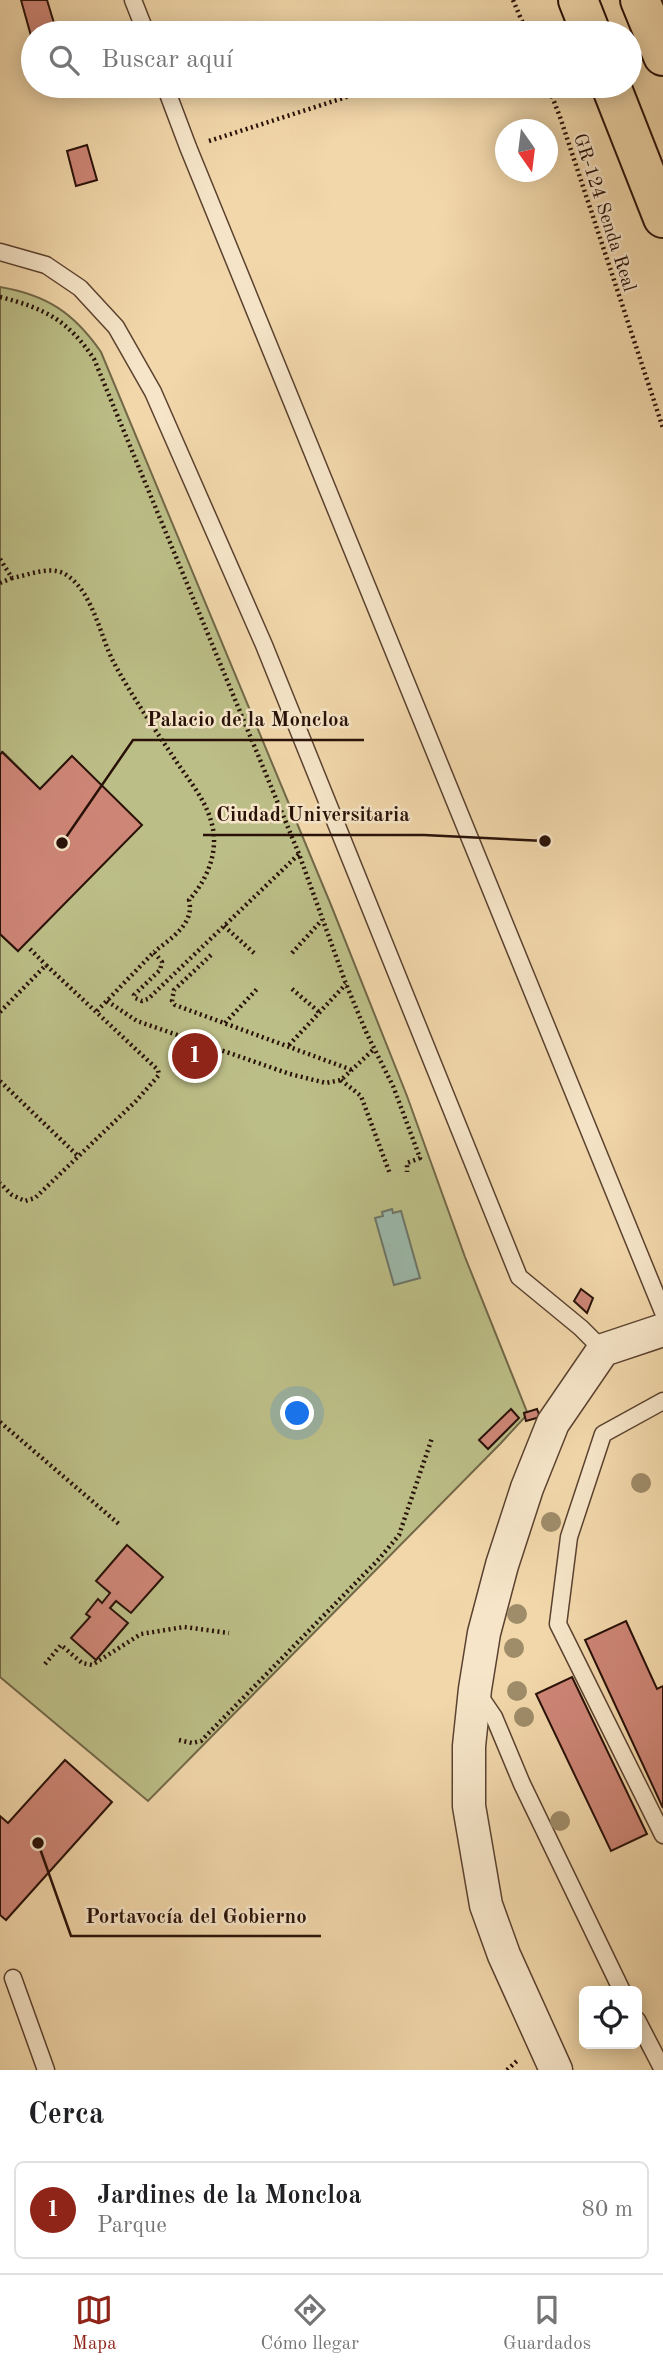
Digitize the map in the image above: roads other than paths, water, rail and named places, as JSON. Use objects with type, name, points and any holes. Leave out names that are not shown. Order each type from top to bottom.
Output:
[{"type":"highway","points":[[578,0],[586,21]]},
{"type":"highway","points":[[640,0],[663,56]]},
{"type":"highway","points":[[616,98],[663,218]]},
{"type":"street","points":[[556,2070],[504,1955],[486,1905],[469,1806],[469,1746],[475,1689],[484,1633],[502,1565],[527,1489],[553,1423],[603,1350],[663,1330]]},
{"type":"lane","points":[[133,0],[141,21]]},
{"type":"lane","points":[[170,98],[663,1312]]},
{"type":"lane","points":[[0,251],[46,265],[80,288],[117,327],[147,381],[264,645],[519,1277],[581,1328],[603,1350]]},
{"type":"lane","points":[[663,1401],[603,1434],[569,1537],[558,1624],[663,1835]]},
{"type":"lane","points":[[475,1689],[494,1717],[522,1784],[620,1986]]},
{"type":"lane","points":[[13,1978],[46,2070]]},
{"type":"lane","points":[[642,2030],[663,2070]]},
{"type":"place","name":"Ciudad Universitaria","points":[[545,841]]},
{"type":"place","name":"Palacio de la Moncloa","points":[[62,843]]},
{"type":"place","name":"Jardines de la Moncloa","points":[[195,1056]]},
{"type":"place","name":"Portavocía del Gobierno","points":[[38,1843]]}]
